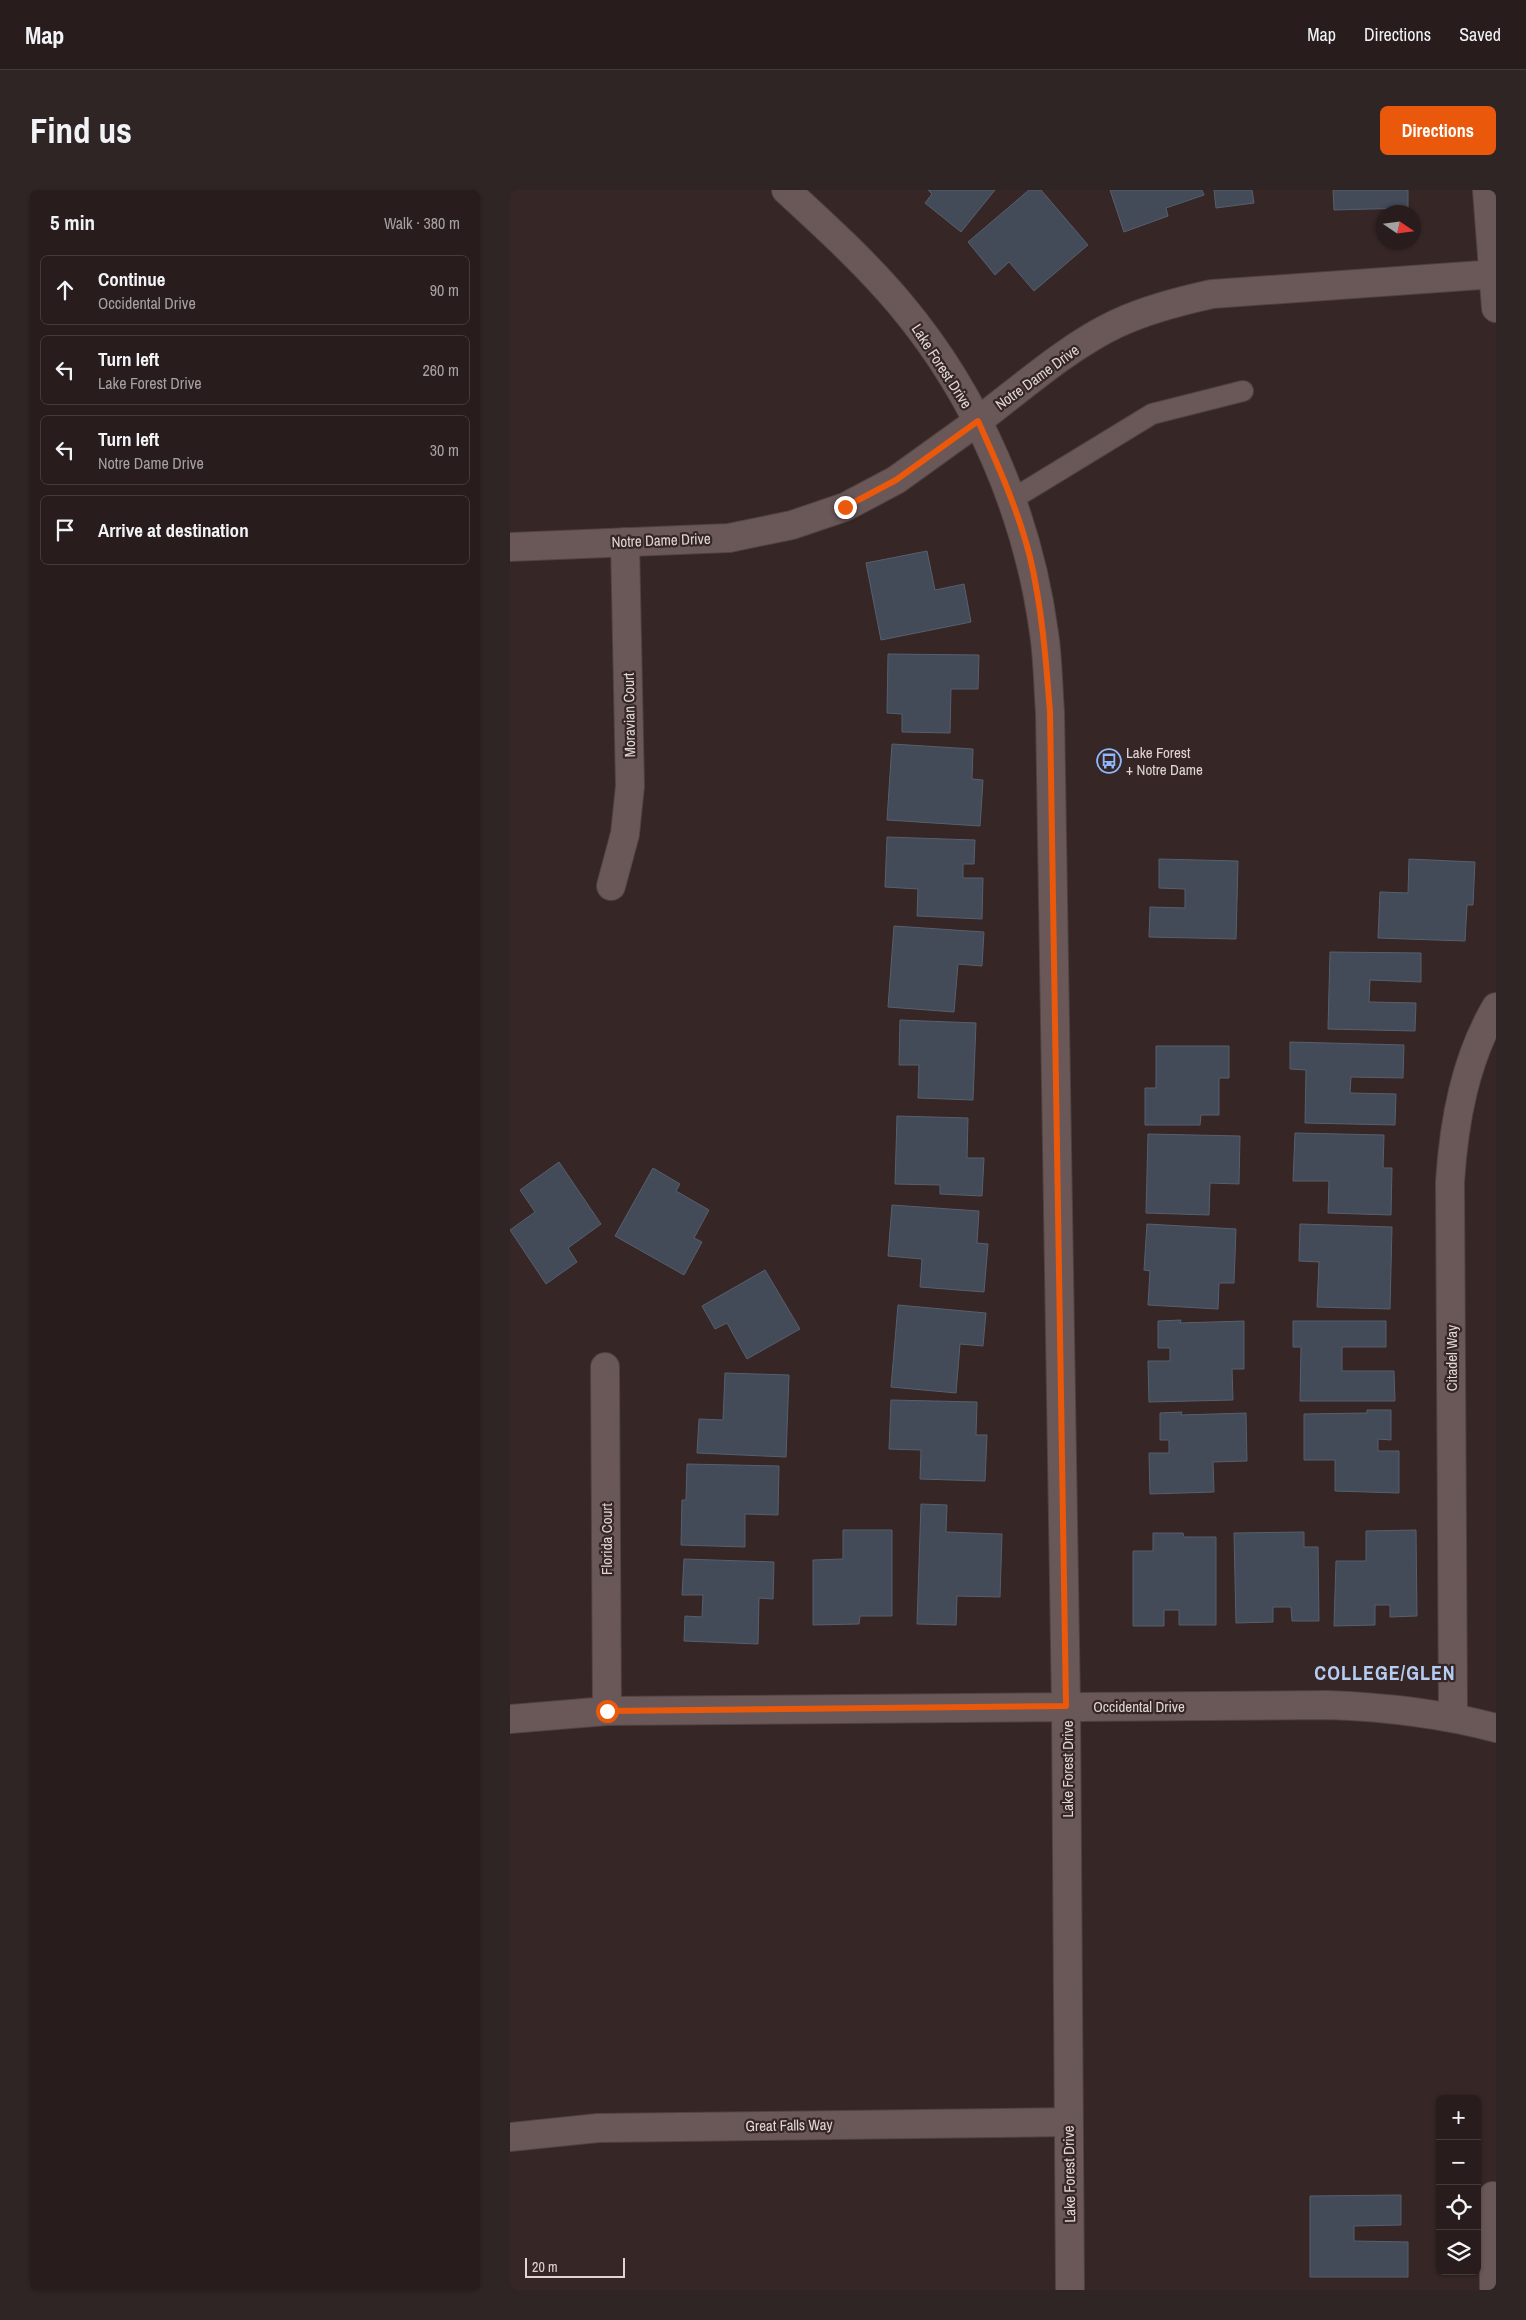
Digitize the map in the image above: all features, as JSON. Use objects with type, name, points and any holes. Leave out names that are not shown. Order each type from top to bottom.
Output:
[{"type":"street","name":"Lake Forest Drive","points":[[786,190],[864,264],[902,306],[942,360],[978,421],[1012,500],[1030,556],[1042,624],[1050,712],[1066,1706],[1070,2290]]},
{"type":"street","points":[[1488,190],[1496,308]]},
{"type":"street","name":"Notre Dame Drive","points":[[510,547],[729,538],[792,525],[845,507],[896,480],[1078,346],[1117,323],[1169,304],[1212,294],[1495,274]]},
{"type":"street","name":"Moravian Court","points":[[611,886],[625,834],[630,786],[625,542]]},
{"type":"street","name":"Citadel Way","points":[[1453,1716],[1450,1182],[1454,1133],[1462,1091],[1478,1044],[1496,1007]]},
{"type":"street","name":"Florida Court","points":[[605,1367],[607,1711]]},
{"type":"street","name":"Occidental Drive","points":[[510,1719],[607,1711],[1337,1705],[1384,1707],[1453,1716],[1496,1728]]},
{"type":"street","name":"Great Falls Way","points":[[510,2137],[598,2128],[1068,2122]]},
{"type":"street","points":[[1493,2196],[1494,2290]]},
{"type":"lane","points":[[1012,500],[1152,414],[1243,391]]},
{"type":"building","points":[[928,190],[995,190],[961,232],[925,203],[932,194]]},
{"type":"building","points":[[1029,190],[1041,190],[1088,245],[1034,291],[1009,262],[995,275],[968,242]]},
{"type":"building","points":[[1110,190],[1202,190],[1204,195],[1166,208],[1168,216],[1124,232]]},
{"type":"building","points":[[1214,190],[1252,190],[1254,203],[1216,208]]},
{"type":"building","points":[[1333,190],[1408,190],[1408,205],[1376,205],[1376,209],[1334,210]]},
{"type":"building","points":[[927,551],[935,590],[964,584],[971,622],[881,640],[866,563]]},
{"type":"building","points":[[888,654],[979,655],[978,689],[951,689],[950,733],[902,732],[902,714],[887,713]]},
{"type":"building","points":[[892,744],[973,749],[972,779],[983,780],[980,826],[887,820]]},
{"type":"building","points":[[887,837],[975,840],[974,864],[963,864],[963,878],[983,878],[982,919],[917,916],[918,889],[885,887]]},
{"type":"building","points":[[1159,859],[1238,861],[1236,939],[1149,937],[1150,907],[1185,908],[1185,889],[1159,888]]},
{"type":"building","points":[[1409,859],[1475,862],[1473,905],[1467,905],[1465,941],[1378,938],[1380,892],[1408,893]]},
{"type":"building","points":[[894,926],[984,932],[982,966],[958,964],[954,1012],[888,1007]]},
{"type":"building","points":[[1330,952],[1421,953],[1421,982],[1370,980],[1369,1002],[1416,1003],[1415,1031],[1328,1029]]},
{"type":"building","points":[[900,1020],[976,1023],[973,1100],[918,1098],[919,1065],[899,1065]]},
{"type":"building","points":[[1290,1042],[1404,1045],[1403,1078],[1351,1077],[1350,1093],[1396,1094],[1395,1125],[1305,1123],[1306,1070],[1290,1069]]},
{"type":"building","points":[[1156,1046],[1229,1046],[1229,1078],[1219,1078],[1219,1115],[1201,1115],[1200,1125],[1145,1125],[1145,1088],[1156,1088]]},
{"type":"building","points":[[897,1116],[968,1118],[967,1158],[984,1158],[982,1196],[940,1194],[940,1185],[895,1184]]},
{"type":"building","points":[[1295,1133],[1384,1135],[1383,1168],[1392,1168],[1391,1215],[1328,1213],[1329,1181],[1293,1181]]},
{"type":"building","points":[[1148,1134],[1240,1136],[1239,1184],[1210,1183],[1209,1215],[1146,1213]]},
{"type":"building","points":[[559,1162],[601,1224],[568,1248],[577,1262],[546,1284],[510,1230],[535,1212],[520,1190]]},
{"type":"building","points":[[653,1168],[680,1184],[676,1191],[709,1210],[694,1238],[702,1242],[684,1275],[615,1236]]},
{"type":"building","points":[[892,1205],[979,1211],[977,1243],[988,1244],[984,1292],[920,1287],[922,1259],[888,1256]]},
{"type":"building","points":[[1147,1224],[1236,1229],[1234,1283],[1219,1283],[1218,1309],[1148,1305],[1150,1271],[1144,1270]]},
{"type":"building","points":[[1300,1224],[1392,1227],[1390,1309],[1317,1307],[1319,1262],[1299,1261]]},
{"type":"building","points":[[765,1270],[800,1329],[747,1359],[727,1323],[715,1329],[702,1306]]},
{"type":"building","points":[[898,1305],[986,1313],[983,1346],[960,1344],[956,1393],[891,1387]]},
{"type":"building","points":[[1181,1320],[1180,1323],[1244,1321],[1244,1369],[1232,1369],[1233,1400],[1149,1402],[1148,1361],[1170,1361],[1170,1348],[1158,1348],[1158,1321]]},
{"type":"building","points":[[1293,1321],[1386,1321],[1386,1347],[1342,1347],[1342,1371],[1394,1371],[1395,1401],[1300,1401],[1301,1347],[1293,1347]]},
{"type":"building","points":[[725,1373],[789,1375],[786,1457],[697,1453],[699,1419],[723,1420]]},
{"type":"building","points":[[891,1400],[977,1402],[976,1435],[987,1435],[985,1481],[920,1479],[921,1450],[889,1449]]},
{"type":"building","points":[[1367,1410],[1391,1410],[1391,1440],[1378,1439],[1378,1451],[1399,1451],[1399,1493],[1335,1491],[1335,1460],[1304,1460],[1304,1414],[1367,1413]]},
{"type":"building","points":[[1182,1412],[1181,1415],[1246,1413],[1247,1461],[1213,1462],[1214,1492],[1150,1494],[1149,1453],[1169,1453],[1169,1440],[1160,1440],[1160,1413]]},
{"type":"building","points":[[687,1464],[779,1466],[778,1515],[745,1514],[745,1547],[681,1545],[682,1500],[686,1500]]},
{"type":"building","points":[[921,1504],[947,1505],[946,1532],[1002,1534],[1000,1597],[957,1596],[956,1625],[917,1624]]},
{"type":"building","points":[[843,1530],[892,1530],[892,1616],[860,1616],[859,1624],[813,1625],[813,1560],[843,1559]]},
{"type":"building","points":[[1416,1530],[1417,1616],[1390,1617],[1390,1605],[1375,1605],[1375,1625],[1334,1626],[1336,1561],[1366,1561],[1366,1531]]},
{"type":"building","points":[[1304,1532],[1304,1547],[1318,1547],[1319,1621],[1292,1621],[1291,1607],[1273,1607],[1273,1622],[1236,1623],[1234,1533]]},
{"type":"building","points":[[1153,1533],[1183,1533],[1184,1537],[1216,1537],[1216,1625],[1179,1625],[1179,1610],[1164,1610],[1164,1626],[1133,1626],[1133,1551],[1153,1551]]},
{"type":"building","points":[[684,1559],[774,1562],[773,1599],[759,1598],[758,1644],[684,1641],[685,1616],[702,1617],[703,1595],[682,1595]]},
{"type":"building","points":[[1401,2195],[1401,2225],[1354,2226],[1354,2241],[1408,2242],[1408,2277],[1310,2277],[1310,2196]]},
{"type":"place","name":"Lake Forest + Notre Dame","points":[[1109,761]]},
{"type":"district","name":"COLLEGE/GLEN","points":[[1385,1672]]},
{"type":"route","points":[[607,1711],[1066,1706],[1050,712],[1044,633],[1030,556],[1005,480],[978,421],[896,480],[845,507]]}]
